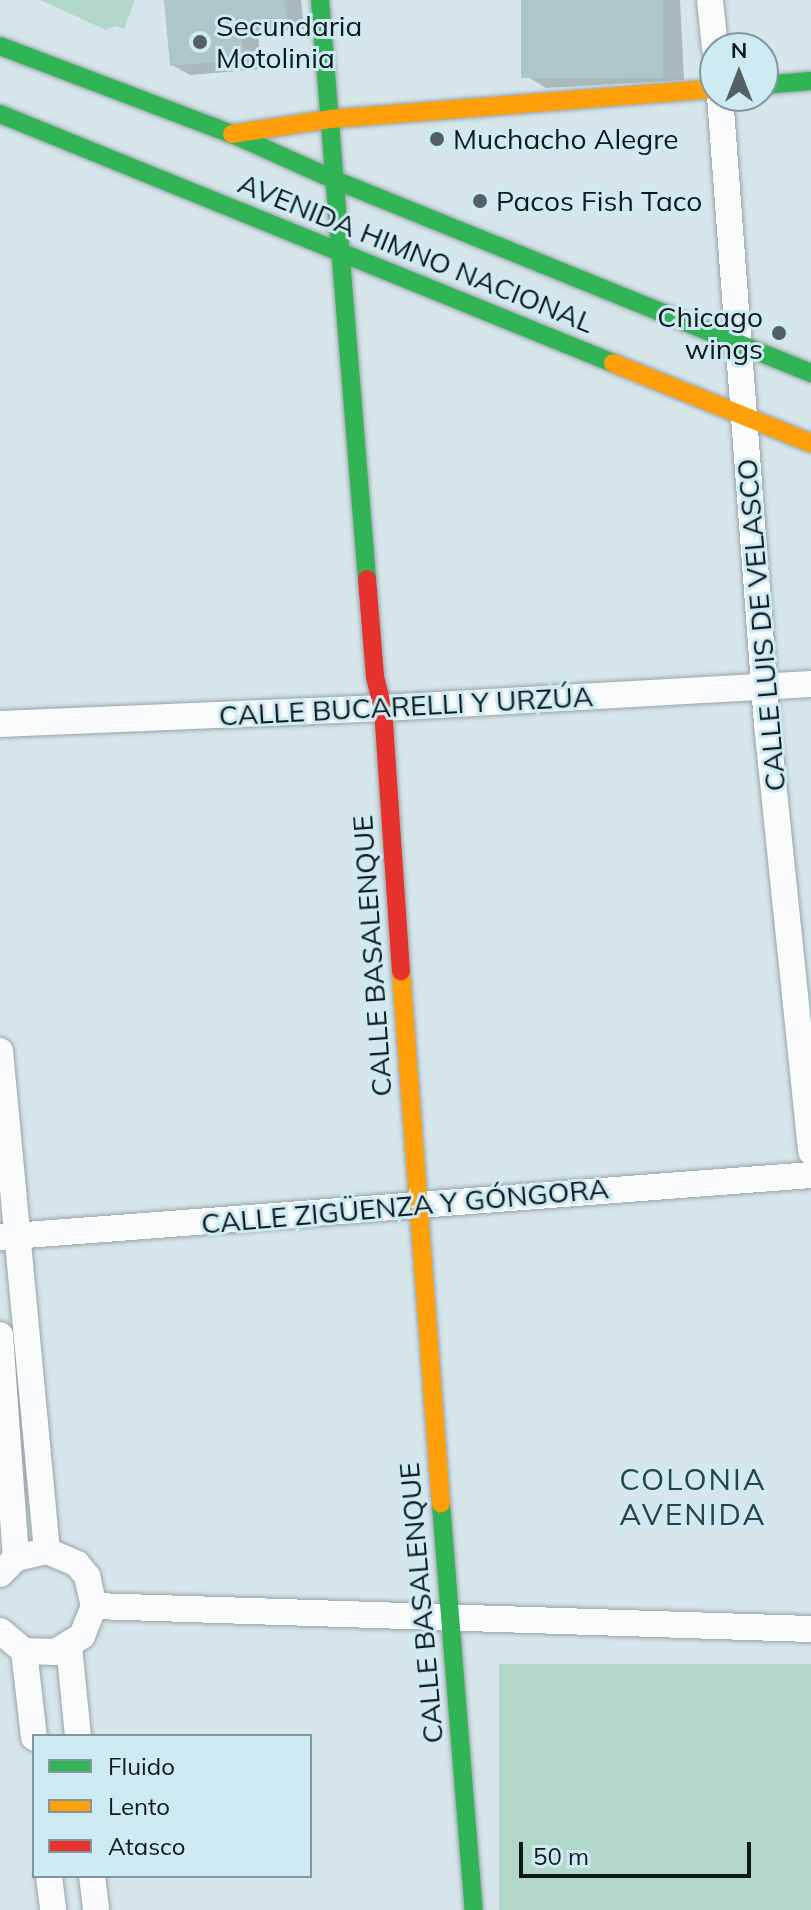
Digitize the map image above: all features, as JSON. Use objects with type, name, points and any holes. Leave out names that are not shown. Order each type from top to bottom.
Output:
[{"type":"street","name":"CALLE BASALENQUE","points":[[320,0],[375,677],[383,708],[416,1204],[474,1910]]},
{"type":"street","points":[[710,0],[713,32]]},
{"type":"street","name":"AVENIDA HIMNO NACIONAL","points":[[0,46],[232,134],[335,180],[811,373]]},
{"type":"street","points":[[779,84],[811,81]]},
{"type":"street","points":[[232,134],[330,119],[699,90]]},
{"type":"street","name":"CALLE LUIS DE VELASCO","points":[[721,112],[765,687],[811,1152]]},
{"type":"street","name":"AVENIDA HIMNO NACIONAL","points":[[0,114],[811,443]]},
{"type":"street","name":"CALLE BUCARELLI Y URZÚA","points":[[0,724],[383,708],[811,684]]},
{"type":"street","points":[[0,1051],[9,1237],[47,1551]]},
{"type":"street","name":"CALLE ZIGÜENZA Y GÓNGORA","points":[[9,1237],[811,1175]]},
{"type":"street","points":[[0,1335],[8,1566],[47,1551],[77,1564],[87,1576],[94,1606],[86,1629],[69,1646],[40,1654],[24,1651],[0,1631]]},
{"type":"street","points":[[94,1606],[811,1629]]},
{"type":"street","points":[[69,1646],[78,1734]]},
{"type":"street","points":[[24,1651],[34,1734]]},
{"type":"street","points":[[49,1878],[53,1910]]},
{"type":"street","points":[[92,1878],[96,1910]]},
{"type":"green space","points":[[40,0],[135,0],[124,29],[116,26],[106,30]]},
{"type":"green space","points":[[499,1664],[811,1664],[811,1910],[499,1910]]},
{"type":"building","points":[[164,0],[285,0],[287,20],[240,23],[244,60],[170,66]]},
{"type":"building","points":[[521,0],[663,0],[663,78],[521,78]]},
{"type":"traffic: fast","points":[[320,0],[367,579]]},
{"type":"traffic: fast","points":[[0,46],[232,134],[335,180],[811,373]]},
{"type":"traffic: fast","points":[[779,84],[811,81]]},
{"type":"traffic: fast","points":[[0,114],[613,363]]},
{"type":"traffic: fast","points":[[441,1504],[474,1910]]},
{"type":"traffic: slow","points":[[232,134],[330,119],[699,90]]},
{"type":"traffic: slow","points":[[613,363],[811,443]]},
{"type":"traffic: slow","points":[[401,971],[441,1504]]},
{"type":"traffic: jam","points":[[367,579],[375,677],[383,708],[401,971]]},
{"type":"place","name":"Secundaria Motolinia","points":[[200,42]]},
{"type":"place","name":"Muchacho Alegre","points":[[437,139]]},
{"type":"place","name":"Pacos Fish Taco","points":[[480,201]]},
{"type":"place","name":"Chicago wings","points":[[779,333]]},
{"type":"district","name":"COLONIA AVENIDA","points":[[693,1496]]}]
